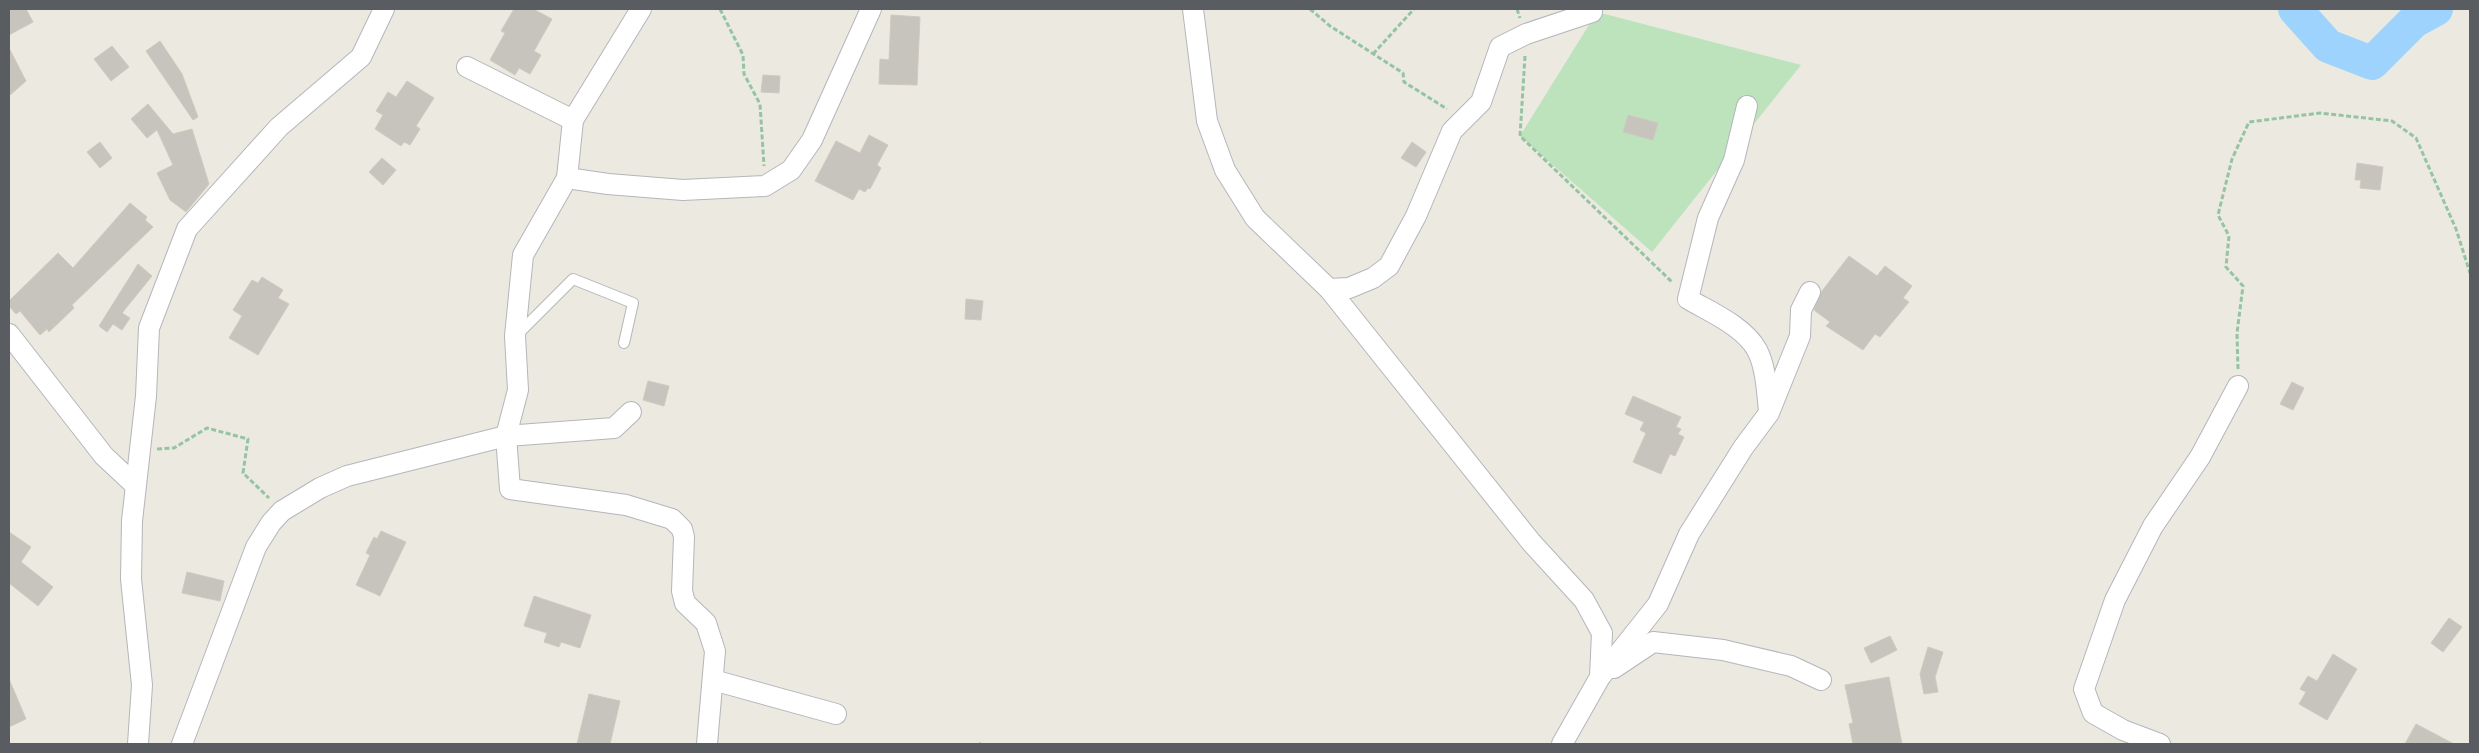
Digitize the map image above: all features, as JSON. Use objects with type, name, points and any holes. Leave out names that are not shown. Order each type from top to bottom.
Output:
[{"type":"street","points":[[138,744],[141,664],[131,579],[135,485],[146,396],[149,328],[187,229],[279,127],[361,57],[384,9]]},
{"type":"street","points":[[641,9],[573,120],[567,178],[524,255],[515,336],[518,390],[506,436],[510,489],[626,505],[672,519],[682,529],[684,537],[682,591],[685,603],[706,623],[713,639],[715,651],[707,744]]},
{"type":"street","points":[[567,178],[608,184],[683,190],[765,186],[791,170],[812,140],[871,9]]},
{"type":"street","points":[[1193,9],[1207,121],[1225,170],[1255,218],[1329,290],[1531,542],[1584,600],[1602,633],[1600,677]]},
{"type":"street","points":[[1329,290],[1349,288],[1357,285],[1373,278],[1389,266],[1416,216],[1452,132],[1464,122],[1481,102],[1500,47],[1526,34],[1592,12]]},
{"type":"street","points":[[467,67],[573,120]]},
{"type":"street","points":[[1747,106],[1734,160],[1708,218],[1688,299],[1734,325],[1757,350],[1766,382],[1769,413]]},
{"type":"street","points":[[1562,744],[1600,677],[1658,604],[1690,534],[1743,448],[1769,413],[1800,336],[1801,310],[1810,292]]},
{"type":"street","points":[[9,334],[104,456],[135,485]]},
{"type":"street","points":[[2160,744],[2123,730],[2093,713],[2084,689],[2114,600],[2153,526],[2200,457],[2238,386]]},
{"type":"street","points":[[182,744],[256,547],[271,523],[282,511],[320,488],[347,476],[506,436],[614,428],[631,412]]},
{"type":"street","points":[[1600,677],[1654,642],[1723,650],[1791,666],[1821,680]]},
{"type":"street","points":[[713,680],[836,714]]},
{"type":"lane","points":[[515,336],[573,279],[633,303],[624,343]]},
{"type":"path","points":[[720,9],[743,55],[744,74],[760,104],[765,186]]},
{"type":"path","points":[[1310,9],[1330,26],[1403,73],[1404,82],[1464,122]]},
{"type":"path","points":[[1373,54],[1414,9]]},
{"type":"path","points":[[1517,9],[1526,34],[1520,136],[1668,277],[1688,299]]},
{"type":"path","points":[[2238,386],[2237,333],[2243,286],[2226,267],[2229,236],[2218,215],[2232,159],[2250,122],[2320,113],[2392,121],[2416,138],[2456,229],[2470,273]]},
{"type":"path","points":[[139,450],[174,448],[207,428],[248,439],[243,473],[282,511]]},
{"type":"green space","points":[[1597,12],[1801,65],[1652,252],[1520,136]]},
{"type":"building","points":[[9,9],[26,9],[33,22],[9,35]]},
{"type":"building","points":[[514,9],[533,9],[552,19],[534,51],[541,55],[530,74],[519,68],[515,75],[490,60],[505,33],[501,31]]},
{"type":"building","points":[[891,15],[920,17],[917,85],[879,84],[880,59],[889,60]]},
{"type":"building","points":[[160,41],[182,74],[198,117],[193,120],[146,51]]},
{"type":"building","points":[[112,46],[129,67],[111,81],[94,59]]},
{"type":"building","points":[[9,48],[26,81],[9,96]]},
{"type":"building","points":[[763,75],[780,76],[779,93],[761,92]]},
{"type":"building","points":[[407,81],[434,98],[416,126],[420,129],[410,145],[404,142],[401,146],[375,129],[383,115],[376,111],[388,92],[396,97]]},
{"type":"building","points":[[148,104],[173,134],[192,129],[209,184],[186,212],[170,200],[157,173],[173,165],[157,130],[147,138],[131,119]]},
{"type":"building","points":[[1628,115],[1658,123],[1653,140],[1623,132]]},
{"type":"building","points":[[869,135],[888,145],[877,165],[881,168],[870,189],[868,188],[865,192],[859,189],[853,200],[815,181],[836,141],[860,153]]},
{"type":"building","points":[[100,142],[112,158],[100,168],[87,152]]},
{"type":"building","points":[[1412,142],[1426,152],[1416,167],[1401,158]]},
{"type":"building","points":[[382,158],[396,170],[383,185],[369,172]]},
{"type":"building","points":[[2357,163],[2383,167],[2380,190],[2360,188],[2361,180],[2355,180]]},
{"type":"building","points":[[130,203],[147,217],[145,220],[153,227],[72,305],[74,308],[49,332],[47,329],[40,335],[20,311],[16,314],[9,306],[9,301],[58,253],[73,268]]},
{"type":"building","points":[[1849,256],[1877,276],[1885,266],[1912,286],[1903,298],[1909,302],[1880,337],[1875,334],[1863,350],[1826,326],[1830,322],[1814,310],[1822,291]]},
{"type":"building","points":[[138,264],[152,276],[122,313],[130,318],[122,330],[113,324],[107,332],[99,326]]},
{"type":"building","points":[[262,277],[283,290],[278,298],[289,304],[258,355],[229,338],[242,316],[233,310],[252,280],[258,283]]},
{"type":"building","points":[[966,299],[983,301],[981,320],[965,319]]},
{"type":"building","points":[[648,381],[669,386],[664,406],[643,400]]},
{"type":"building","points":[[2292,382],[2304,388],[2293,410],[2280,404]]},
{"type":"building","points":[[1633,396],[1681,417],[1676,427],[1681,429],[1678,434],[1684,437],[1675,456],[1670,454],[1661,474],[1633,462],[1646,433],[1640,430],[1644,422],[1625,414]]},
{"type":"building","points":[[381,531],[406,542],[380,596],[356,585],[370,555],[366,553],[374,537],[377,539]]},
{"type":"building","points":[[9,532],[31,547],[21,562],[53,587],[38,606],[9,583]]},
{"type":"building","points":[[187,572],[224,581],[220,601],[182,593]]},
{"type":"building","points":[[534,596],[591,615],[580,648],[561,642],[559,647],[544,642],[547,633],[524,626]]},
{"type":"building","points":[[2449,618],[2462,627],[2443,652],[2431,643]]},
{"type":"building","points":[[1890,636],[1897,650],[1871,663],[1864,648]]},
{"type":"building","points":[[1928,647],[1943,652],[1935,677],[1938,692],[1924,694],[1920,674]]},
{"type":"building","points":[[2333,654],[2357,669],[2327,720],[2299,704],[2306,692],[2300,689],[2308,676],[2317,681]]},
{"type":"building","points":[[1889,677],[1902,744],[1853,744],[1849,724],[1853,723],[1845,685]]},
{"type":"building","points":[[9,679],[26,719],[9,727]]},
{"type":"building","points":[[589,694],[620,701],[610,744],[577,744]]},
{"type":"building","points":[[2416,724],[2454,744],[2405,744]]},
{"type":"waterway","points":[[2295,9],[2328,46],[2372,63],[2414,21],[2436,9]]}]
